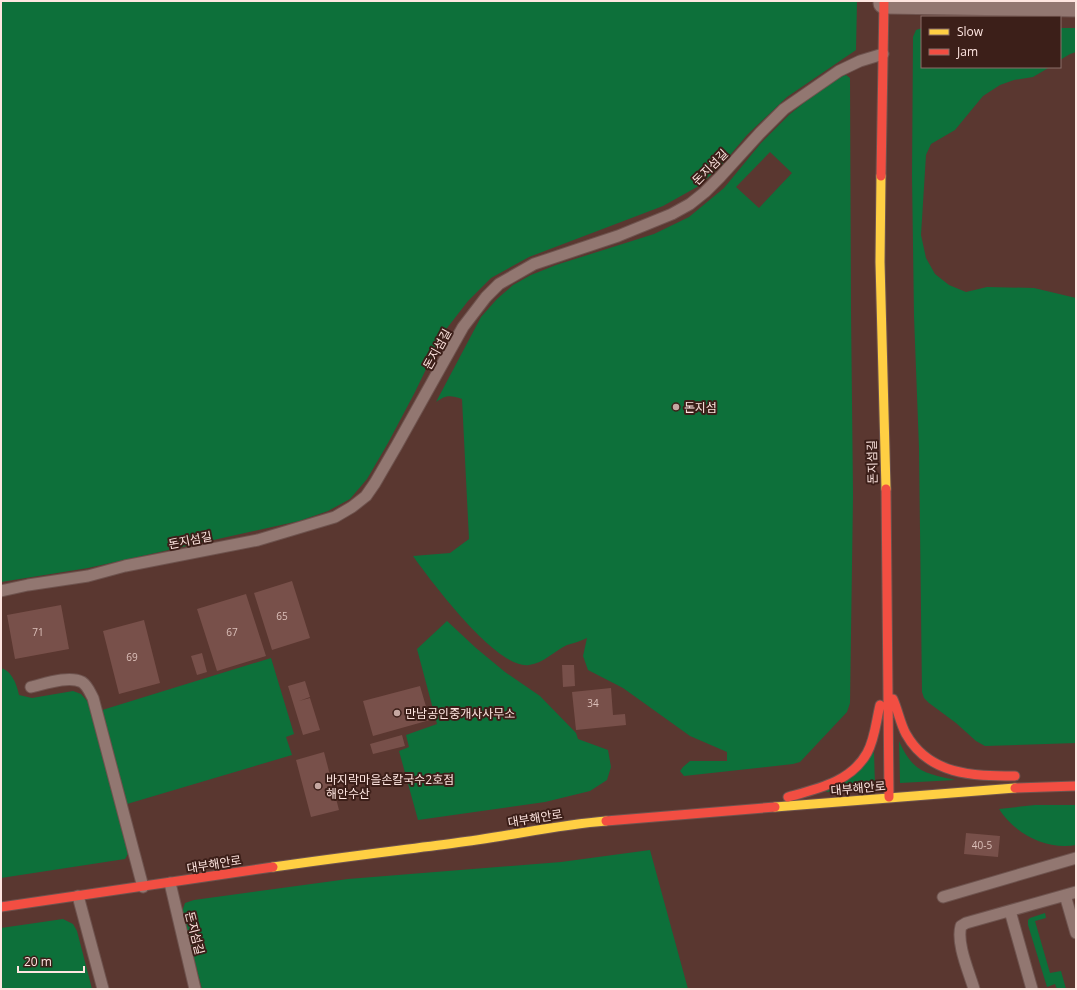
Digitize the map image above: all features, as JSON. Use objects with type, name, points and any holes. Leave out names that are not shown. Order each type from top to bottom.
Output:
[{"type":"street","points":[[884,2],[1076,6]]},
{"type":"street","name":"돈지섬길","points":[[884,2],[880,262],[885,411],[889,797]]},
{"type":"street","points":[[888,683],[906,735],[926,759],[936,766],[962,773],[1022,776]]},
{"type":"street","points":[[744,810],[837,781],[853,771],[862,760],[868,748],[888,683]]},
{"type":"street","name":"대부해안로","points":[[1,907],[400,849],[456,843],[583,823],[1007,788],[1076,786]]},
{"type":"lane","name":"돈지섬길","points":[[1,591],[28,585],[88,576],[125,566],[258,540],[335,518],[366,496],[398,445],[463,327],[486,297],[499,284],[534,264],[618,236],[672,214],[690,204],[720,177],[784,109],[812,88],[839,71],[860,61],[883,54]]},
{"type":"lane","points":[[31,687],[70,680],[82,682],[88,688],[93,698],[143,887]]},
{"type":"lane","points":[[944,897],[1076,858]]},
{"type":"lane","name":"돈지섬길","points":[[170,883],[195,989]]},
{"type":"lane","points":[[974,989],[961,944],[959,934],[961,926],[1071,894],[1076,933]]},
{"type":"lane","points":[[78,896],[103,989]]},
{"type":"lane","points":[[1010,911],[1032,989]]},
{"type":"green space","points":[[1,1],[857,1],[856,50],[787,97],[747,135],[720,167],[697,187],[663,206],[529,257],[491,278],[468,301],[444,332],[388,443],[367,479],[350,499],[328,511],[299,521],[88,568],[1,582]]},
{"type":"green space","points":[[921,28],[921,68],[1048,68],[1033,77],[1014,80],[1000,85],[983,96],[955,130],[931,144],[926,155],[921,235],[926,258],[935,274],[949,285],[966,292],[987,287],[1034,288],[1076,298],[1076,743],[985,746],[976,741],[956,723],[929,703],[924,698],[922,692],[919,448],[914,316],[912,176],[913,37],[916,30]]},
{"type":"green space","points":[[1061,28],[1076,28],[1076,52],[1061,59]]},
{"type":"green space","points":[[846,75],[850,78],[853,495],[850,703],[847,712],[800,762],[684,776],[680,771],[690,761],[727,761],[727,752],[690,736],[623,688],[588,670],[583,656],[587,638],[567,645],[539,662],[529,665],[516,663],[500,654],[466,622],[449,603],[413,556],[450,553],[469,539],[462,399],[448,396],[436,402],[481,317],[497,299],[513,285],[531,275],[556,265],[654,234],[689,217],[724,188],[761,143],[789,115],[817,92],[840,77]],"holes":[[[770,152],[792,173],[759,208],[736,187]]]},
{"type":"green space","points":[[447,621],[505,672],[540,696],[576,733],[578,739],[608,750],[611,767],[607,780],[590,791],[545,802],[418,820],[399,751],[409,747],[406,735],[437,724],[417,649]]},
{"type":"green space","points":[[271,658],[294,734],[286,737],[292,755],[127,804],[99,711]]},
{"type":"green space","points":[[1,668],[11,675],[19,695],[32,698],[73,691],[81,694],[89,703],[124,836],[128,854],[125,859],[1,878]]},
{"type":"green space","points":[[899,741],[909,759],[921,770],[955,780],[900,783]]},
{"type":"green space","points":[[874,752],[875,786],[826,792]]},
{"type":"green space","points":[[1035,805],[1076,805],[1076,845],[1054,845],[1032,838],[1022,833],[1014,826],[999,809]]},
{"type":"green space","points":[[650,850],[688,989],[202,989],[182,912],[185,903],[194,900],[348,879],[561,862]]},
{"type":"green space","points":[[1045,913],[1046,918],[1035,921],[1050,973],[1061,971],[1066,989],[1057,989],[1055,984],[1047,987],[1028,925],[1028,920],[1030,918]]},
{"type":"green space","points":[[63,919],[73,924],[77,931],[92,989],[1,989],[1,928]]},
{"type":"building","points":[[292,581],[310,638],[272,650],[254,593]]},
{"type":"building","points":[[246,594],[266,656],[217,671],[197,609]]},
{"type":"building","points":[[61,605],[69,649],[15,659],[7,615]]},
{"type":"building","points":[[144,620],[160,683],[119,694],[103,631]]},
{"type":"building","points":[[202,653],[207,672],[197,675],[191,656]]},
{"type":"building","points":[[562,665],[574,665],[575,686],[563,687]]},
{"type":"building","points":[[305,681],[310,697],[299,701],[310,698],[320,730],[303,735],[288,686]]},
{"type":"building","points":[[420,686],[430,720],[373,736],[363,701]]},
{"type":"building","points":[[611,688],[613,715],[625,714],[626,725],[576,730],[572,692]]},
{"type":"building","points":[[402,735],[405,746],[373,754],[370,744]]},
{"type":"building","points":[[324,752],[339,810],[311,817],[296,760]]},
{"type":"building","points":[[966,833],[1000,836],[998,857],[964,854]]},
{"type":"traffic: slow","points":[[881,176],[880,262],[886,489]]},
{"type":"traffic: slow","points":[[775,807],[1015,788]]},
{"type":"traffic: slow","points":[[273,867],[474,840],[568,825],[606,821]]},
{"type":"traffic: jam","points":[[881,176],[884,1]]},
{"type":"traffic: jam","points":[[886,489],[889,797]]},
{"type":"traffic: jam","points":[[893,699],[906,734],[916,748],[927,758],[939,765],[968,774],[1015,776]]},
{"type":"traffic: jam","points":[[788,797],[832,783],[843,778],[852,771],[860,763],[870,748],[880,705]]},
{"type":"traffic: jam","points":[[1015,788],[1076,786]]},
{"type":"traffic: jam","points":[[606,821],[775,807]]},
{"type":"traffic: jam","points":[[1,907],[273,867]]},
{"type":"place","name":"돈지섬","points":[[676,407]]},
{"type":"place","name":"만남공인중개사사무소","points":[[397,713]]},
{"type":"place","name":"바지락마을손칼국수2호점 해안수산","points":[[318,786]]}]
